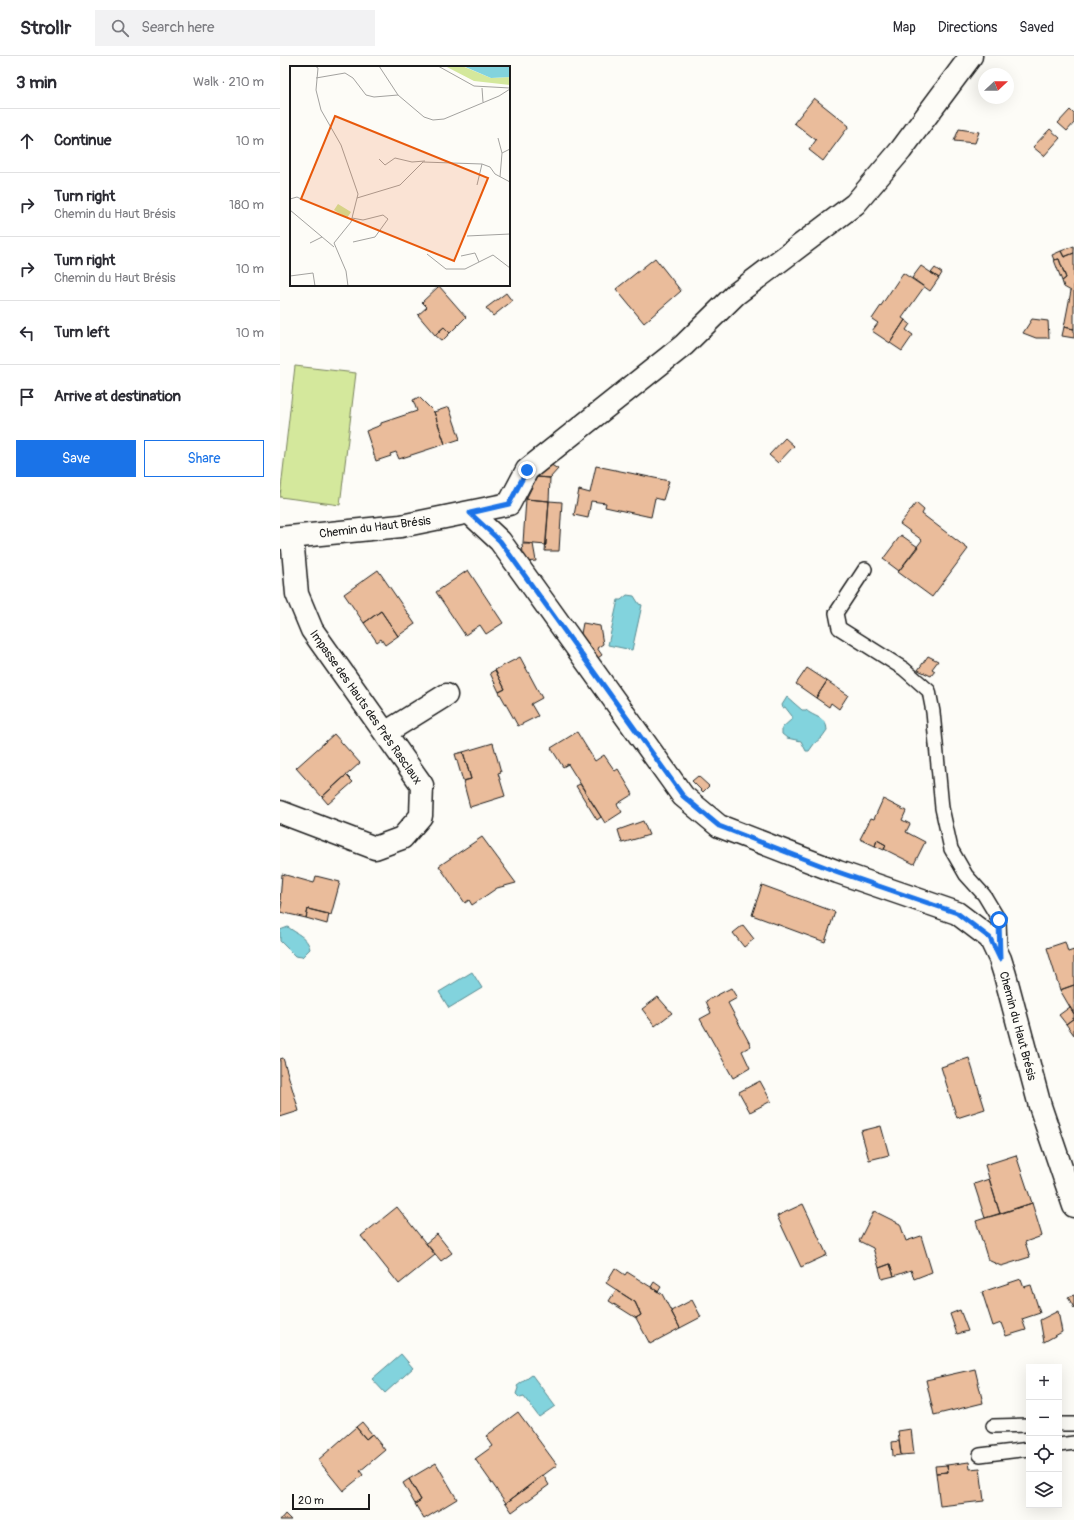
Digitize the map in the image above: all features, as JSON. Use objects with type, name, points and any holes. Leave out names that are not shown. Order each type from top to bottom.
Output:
[{"type":"street","name":"Chemin du Haut Brésis","points":[[286,537],[401,526],[509,504],[527,470],[684,345],[736,294],[855,204],[901,150],[971,56]]},
{"type":"street","name":"Chemin du Haut Brésis","points":[[470,513],[500,541],[683,796],[719,826],[838,872],[957,913],[990,938],[1000,959],[1040,1106],[1074,1206]]},
{"type":"street","name":"Impasse des Hauts des Près Rasclaux","points":[[280,812],[375,848],[402,838],[421,816],[422,785],[312,630],[297,594],[286,537]]},
{"type":"street","points":[[385,733],[446,695]]},
{"type":"lane","points":[[865,569],[836,612],[839,628],[904,669],[929,691],[933,712],[942,808],[951,849],[966,875],[984,895],[999,920],[1000,959]]},
{"type":"lane","points":[[1062,1424],[1074,1424]]},
{"type":"lane","points":[[993,1426],[1026,1425]]},
{"type":"lane","points":[[1062,1445],[1074,1443]]},
{"type":"lane","points":[[980,1455],[1026,1449]]},
{"type":"green space","points":[[295,366],[356,373],[340,505],[280,497]]},
{"type":"water","points":[[627,595],[634,596],[639,604],[642,605],[632,650],[608,645],[618,600],[621,600]]},
{"type":"water","points":[[787,697],[802,710],[806,710],[825,722],[827,730],[809,751],[806,751],[801,741],[787,738],[782,734],[782,728],[792,719],[792,716],[785,707],[783,708],[782,705]]},
{"type":"water","points":[[288,927],[304,938],[309,945],[310,949],[302,957],[295,956],[280,941],[280,930]]},
{"type":"water","points":[[472,972],[482,988],[449,1008],[439,992]]},
{"type":"water","points":[[401,1354],[413,1368],[385,1393],[372,1379]]},
{"type":"water","points":[[532,1375],[555,1406],[539,1417],[524,1397],[520,1398],[516,1394],[518,1388],[517,1386]]},
{"type":"building","points":[[814,98],[849,126],[823,161],[809,150],[816,140],[794,123]]},
{"type":"building","points":[[1070,110],[1074,114],[1074,123],[1067,131],[1058,123]]},
{"type":"building","points":[[959,129],[979,132],[975,143],[954,141]]},
{"type":"building","points":[[1050,129],[1060,138],[1044,156],[1033,147]]},
{"type":"building","points":[[1074,246],[1074,253],[1064,257],[1061,251]]},
{"type":"building","points":[[1061,251],[1064,257],[1074,253],[1074,329],[1064,327],[1071,291],[1064,287],[1062,281],[1066,278],[1059,259],[1054,260],[1052,255]]},
{"type":"building","points":[[655,258],[681,291],[644,323],[616,289]]},
{"type":"building","points":[[1059,259],[1066,278],[1062,281],[1054,260]]},
{"type":"building","points":[[921,266],[939,278],[930,291],[912,278]]},
{"type":"building","points":[[935,268],[942,273],[939,278],[931,273]]},
{"type":"building","points":[[903,273],[924,287],[902,318],[905,320],[890,343],[872,331],[878,323],[872,319]]},
{"type":"building","points":[[439,286],[466,317],[450,333],[444,327],[435,335],[418,315],[427,307],[422,302]]},
{"type":"building","points":[[506,293],[512,301],[493,316],[486,308]]},
{"type":"building","points":[[1032,319],[1048,321],[1049,338],[1036,338],[1023,333]]},
{"type":"building","points":[[905,320],[910,324],[906,330],[913,335],[902,351],[890,343]]},
{"type":"building","points":[[444,327],[450,333],[442,341],[435,335]]},
{"type":"building","points":[[1064,327],[1074,329],[1074,338],[1062,336]]},
{"type":"building","points":[[419,397],[434,412],[445,444],[399,459],[396,452],[390,454],[391,456],[376,461],[366,431],[381,425],[381,423],[417,411],[413,400]]},
{"type":"building","points":[[449,407],[460,439],[445,444],[434,412]]},
{"type":"building","points":[[785,438],[794,446],[778,463],[769,455]]},
{"type":"building","points":[[548,463],[558,469],[550,478],[537,477]]},
{"type":"building","points":[[596,466],[669,481],[663,500],[655,498],[651,517],[605,507],[606,503],[591,501],[588,518],[574,515],[579,490],[590,493]]},
{"type":"building","points":[[537,477],[550,478],[549,501],[526,499]]},
{"type":"building","points":[[526,499],[549,501],[546,545],[523,543]]},
{"type":"building","points":[[549,501],[562,502],[559,551],[545,551]]},
{"type":"building","points":[[916,503],[924,510],[922,514],[968,549],[932,597],[898,572],[922,540],[900,524]]},
{"type":"building","points":[[901,535],[918,547],[899,571],[883,559]]},
{"type":"building","points":[[522,544],[533,544],[536,561],[524,562]]},
{"type":"building","points":[[378,570],[415,624],[398,636],[381,611],[364,623],[344,594]]},
{"type":"building","points":[[468,570],[503,623],[486,634],[480,625],[465,635],[436,592]]},
{"type":"building","points":[[381,611],[398,636],[385,645],[381,639],[377,642],[364,623]]},
{"type":"building","points":[[583,623],[600,626],[603,644],[597,648],[602,655],[595,660],[580,639]]},
{"type":"building","points":[[928,656],[938,661],[932,669],[935,671],[931,676],[918,670]]},
{"type":"building","points":[[520,657],[542,698],[531,704],[538,716],[518,726],[499,692],[505,689],[495,670]]},
{"type":"building","points":[[807,668],[827,681],[816,698],[796,684]]},
{"type":"building","points":[[495,670],[505,689],[499,692],[490,673]]},
{"type":"building","points":[[827,681],[848,695],[839,709],[831,703],[829,707],[816,698]]},
{"type":"building","points":[[577,732],[595,761],[604,755],[615,771],[618,769],[633,794],[617,804],[622,812],[605,823],[568,764],[563,767],[551,748]]},
{"type":"building","points":[[334,734],[360,763],[322,797],[296,768]]},
{"type":"building","points":[[493,743],[501,772],[498,773],[505,796],[470,807],[463,781],[471,779],[463,752]]},
{"type":"building","points":[[463,752],[471,779],[463,781],[455,754]]},
{"type":"building","points":[[346,775],[353,782],[328,804],[322,797]]},
{"type":"building","points":[[698,776],[709,786],[703,792],[692,781]]},
{"type":"building","points":[[580,784],[601,817],[597,820],[576,786]]},
{"type":"building","points":[[883,799],[906,811],[902,820],[910,824],[906,832],[925,842],[914,864],[884,849],[886,845],[877,840],[875,846],[860,839],[871,818],[874,819]]},
{"type":"building","points":[[643,821],[649,835],[622,843],[618,830]]},
{"type":"building","points":[[482,837],[516,883],[497,888],[472,905],[469,900],[465,903],[439,866]]},
{"type":"building","points":[[877,840],[886,845],[884,850],[875,846]]},
{"type":"building","points":[[282,874],[314,883],[316,876],[340,882],[331,915],[308,909],[306,918],[280,912],[282,902],[280,901]]},
{"type":"building","points":[[762,885],[835,912],[825,942],[752,915]]},
{"type":"building","points":[[308,909],[329,914],[327,924],[306,918]]},
{"type":"building","points":[[743,925],[754,939],[744,947],[733,933]]},
{"type":"building","points":[[1065,942],[1068,952],[1074,950],[1074,985],[1060,990],[1047,948]]},
{"type":"building","points":[[1074,985],[1074,1014],[1060,990]]},
{"type":"building","points":[[731,988],[737,998],[728,1003],[751,1046],[742,1051],[750,1068],[733,1078],[700,1019],[711,1013],[706,1001]]},
{"type":"building","points":[[658,997],[672,1013],[655,1026],[642,1009]]},
{"type":"building","points":[[1070,1007],[1074,1014],[1074,1018],[1066,1024],[1059,1015]]},
{"type":"building","points":[[1074,1018],[1074,1035],[1066,1024]]},
{"type":"building","points":[[283,1058],[299,1111],[280,1117],[280,1059]]},
{"type":"building","points":[[969,1058],[985,1109],[957,1118],[941,1067]]},
{"type":"building","points":[[760,1081],[771,1101],[750,1112],[739,1092]]},
{"type":"building","points":[[881,1126],[889,1155],[869,1160],[861,1131]]},
{"type":"building","points":[[1016,1155],[1032,1203],[1000,1214],[985,1165]]},
{"type":"building","points":[[989,1179],[1000,1214],[985,1218],[974,1184]]},
{"type":"building","points":[[1032,1203],[1042,1236],[1025,1242],[1030,1257],[1001,1266],[988,1260],[976,1221]]},
{"type":"building","points":[[803,1204],[827,1255],[801,1267],[777,1216]]},
{"type":"building","points":[[397,1207],[435,1255],[399,1284],[361,1236]]},
{"type":"building","points":[[874,1211],[900,1224],[906,1241],[921,1236],[932,1272],[914,1279],[911,1270],[894,1276],[890,1264],[879,1268],[873,1248],[859,1241]]},
{"type":"building","points":[[437,1234],[452,1253],[441,1261],[426,1243]]},
{"type":"building","points":[[890,1264],[894,1276],[882,1279],[879,1268]]},
{"type":"building","points":[[615,1268],[625,1275],[627,1272],[662,1294],[680,1328],[650,1344],[636,1318],[641,1315],[635,1302],[606,1283]]},
{"type":"building","points":[[1021,1279],[1024,1287],[1031,1285],[1040,1313],[1022,1319],[1026,1330],[1006,1336],[1001,1323],[993,1326],[982,1292]]},
{"type":"building","points":[[654,1282],[661,1287],[658,1292],[651,1287]]},
{"type":"building","points":[[616,1290],[635,1302],[641,1315],[636,1318],[609,1301]]},
{"type":"building","points":[[1074,1295],[1074,1308],[1068,1297]]},
{"type":"building","points":[[692,1300],[701,1317],[680,1328],[671,1311]]},
{"type":"building","points":[[960,1310],[968,1331],[957,1334],[950,1314]]},
{"type":"building","points":[[1058,1311],[1062,1332],[1044,1342],[1040,1320]]},
{"type":"building","points":[[975,1369],[983,1403],[934,1415],[926,1380]]},
{"type":"building","points":[[518,1412],[557,1465],[506,1503],[475,1459],[493,1446],[486,1436]]},
{"type":"building","points":[[362,1422],[372,1434],[366,1439],[356,1427]]},
{"type":"building","points":[[356,1427],[366,1439],[372,1434],[385,1450],[360,1471],[363,1475],[343,1491],[318,1460]]},
{"type":"building","points":[[911,1429],[914,1454],[901,1455],[898,1431]]},
{"type":"building","points":[[899,1441],[901,1455],[893,1456],[892,1442]]},
{"type":"building","points":[[969,1462],[970,1469],[980,1468],[984,1501],[940,1506],[936,1473],[948,1472],[947,1465]]},
{"type":"building","points":[[436,1463],[457,1499],[424,1519],[415,1504],[421,1500],[409,1479]]},
{"type":"building","points":[[947,1465],[948,1472],[936,1473],[935,1466]]},
{"type":"building","points":[[543,1475],[549,1485],[512,1512],[506,1503]]},
{"type":"building","points":[[409,1479],[421,1500],[415,1504],[403,1483]]},
{"type":"building","points":[[285,1514],[291,1520],[280,1520]]},
{"type":"route","points":[[527,470],[509,504],[470,513],[500,541],[683,796],[719,826],[838,872],[957,913],[990,938],[1000,959],[999,920]]}]
